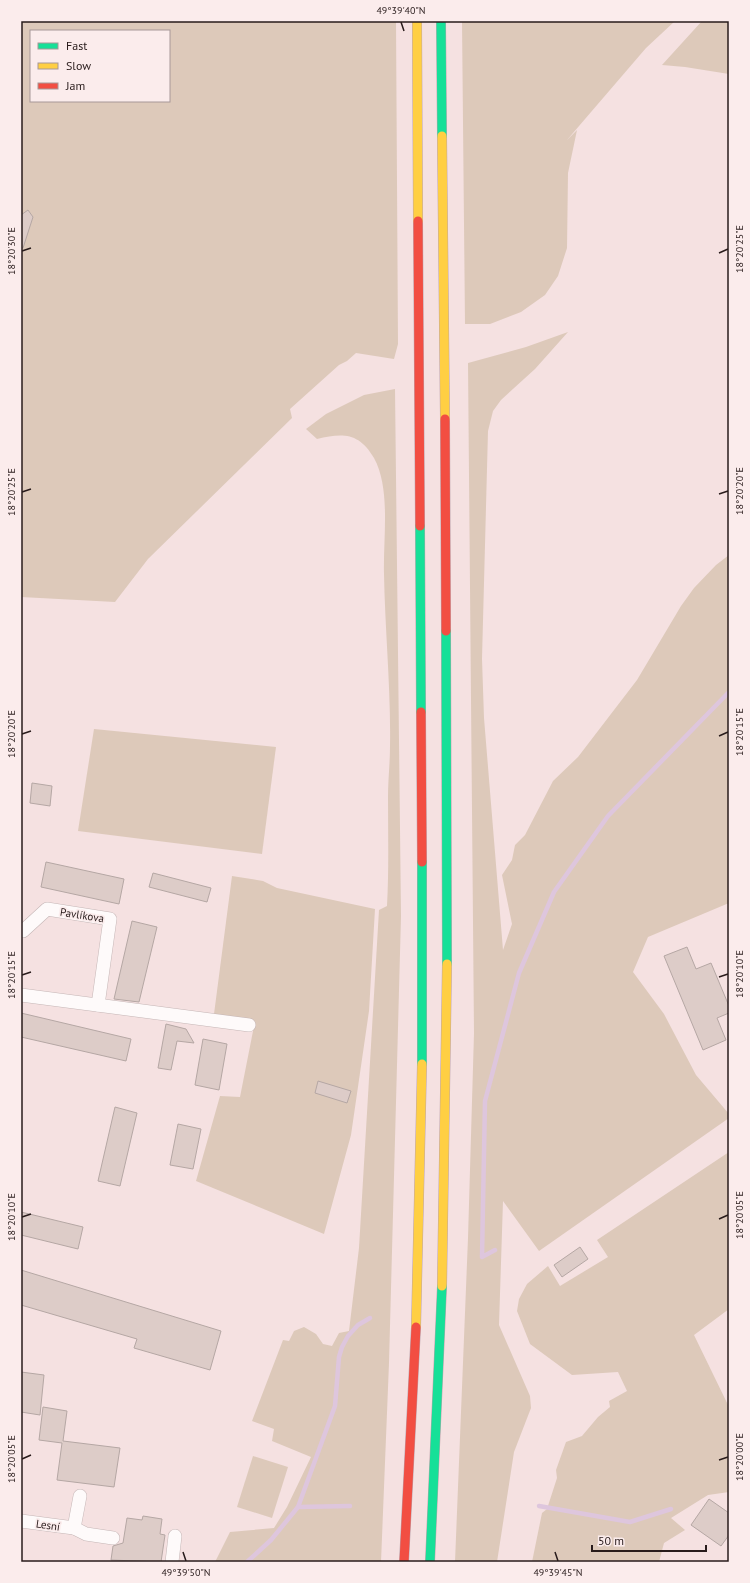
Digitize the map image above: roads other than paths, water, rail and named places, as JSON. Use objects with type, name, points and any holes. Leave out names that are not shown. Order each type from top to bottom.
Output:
[{"type":"highway","points":[[404,1562],[416,1316],[424,994],[417,21]]},
{"type":"highway","points":[[430,1562],[441,1329],[447,1021],[447,703],[442,21]]},
{"type":"street","name":"Pavlíkova","points":[[23,931],[47,909],[110,919],[98,1005]]},
{"type":"street","points":[[21,995],[249,1026]]},
{"type":"street","name":"Lesní","points":[[74,1528],[80,1496]]},
{"type":"street","name":"Lesní","points":[[21,1521],[74,1528],[86,1534],[113,1538]]},
{"type":"street","points":[[172,1562],[175,1536]]},
{"type":"waterway","points":[[495,1250],[482,1257],[485,1101],[519,973],[554,892],[608,816],[729,692]]},
{"type":"waterway","points":[[298,1507],[335,1406],[339,1357],[342,1347],[348,1336],[358,1325],[370,1318]]},
{"type":"waterway","points":[[247,1562],[271,1540],[298,1507],[350,1506]]},
{"type":"waterway","points":[[539,1506],[630,1522],[671,1509]]}]
